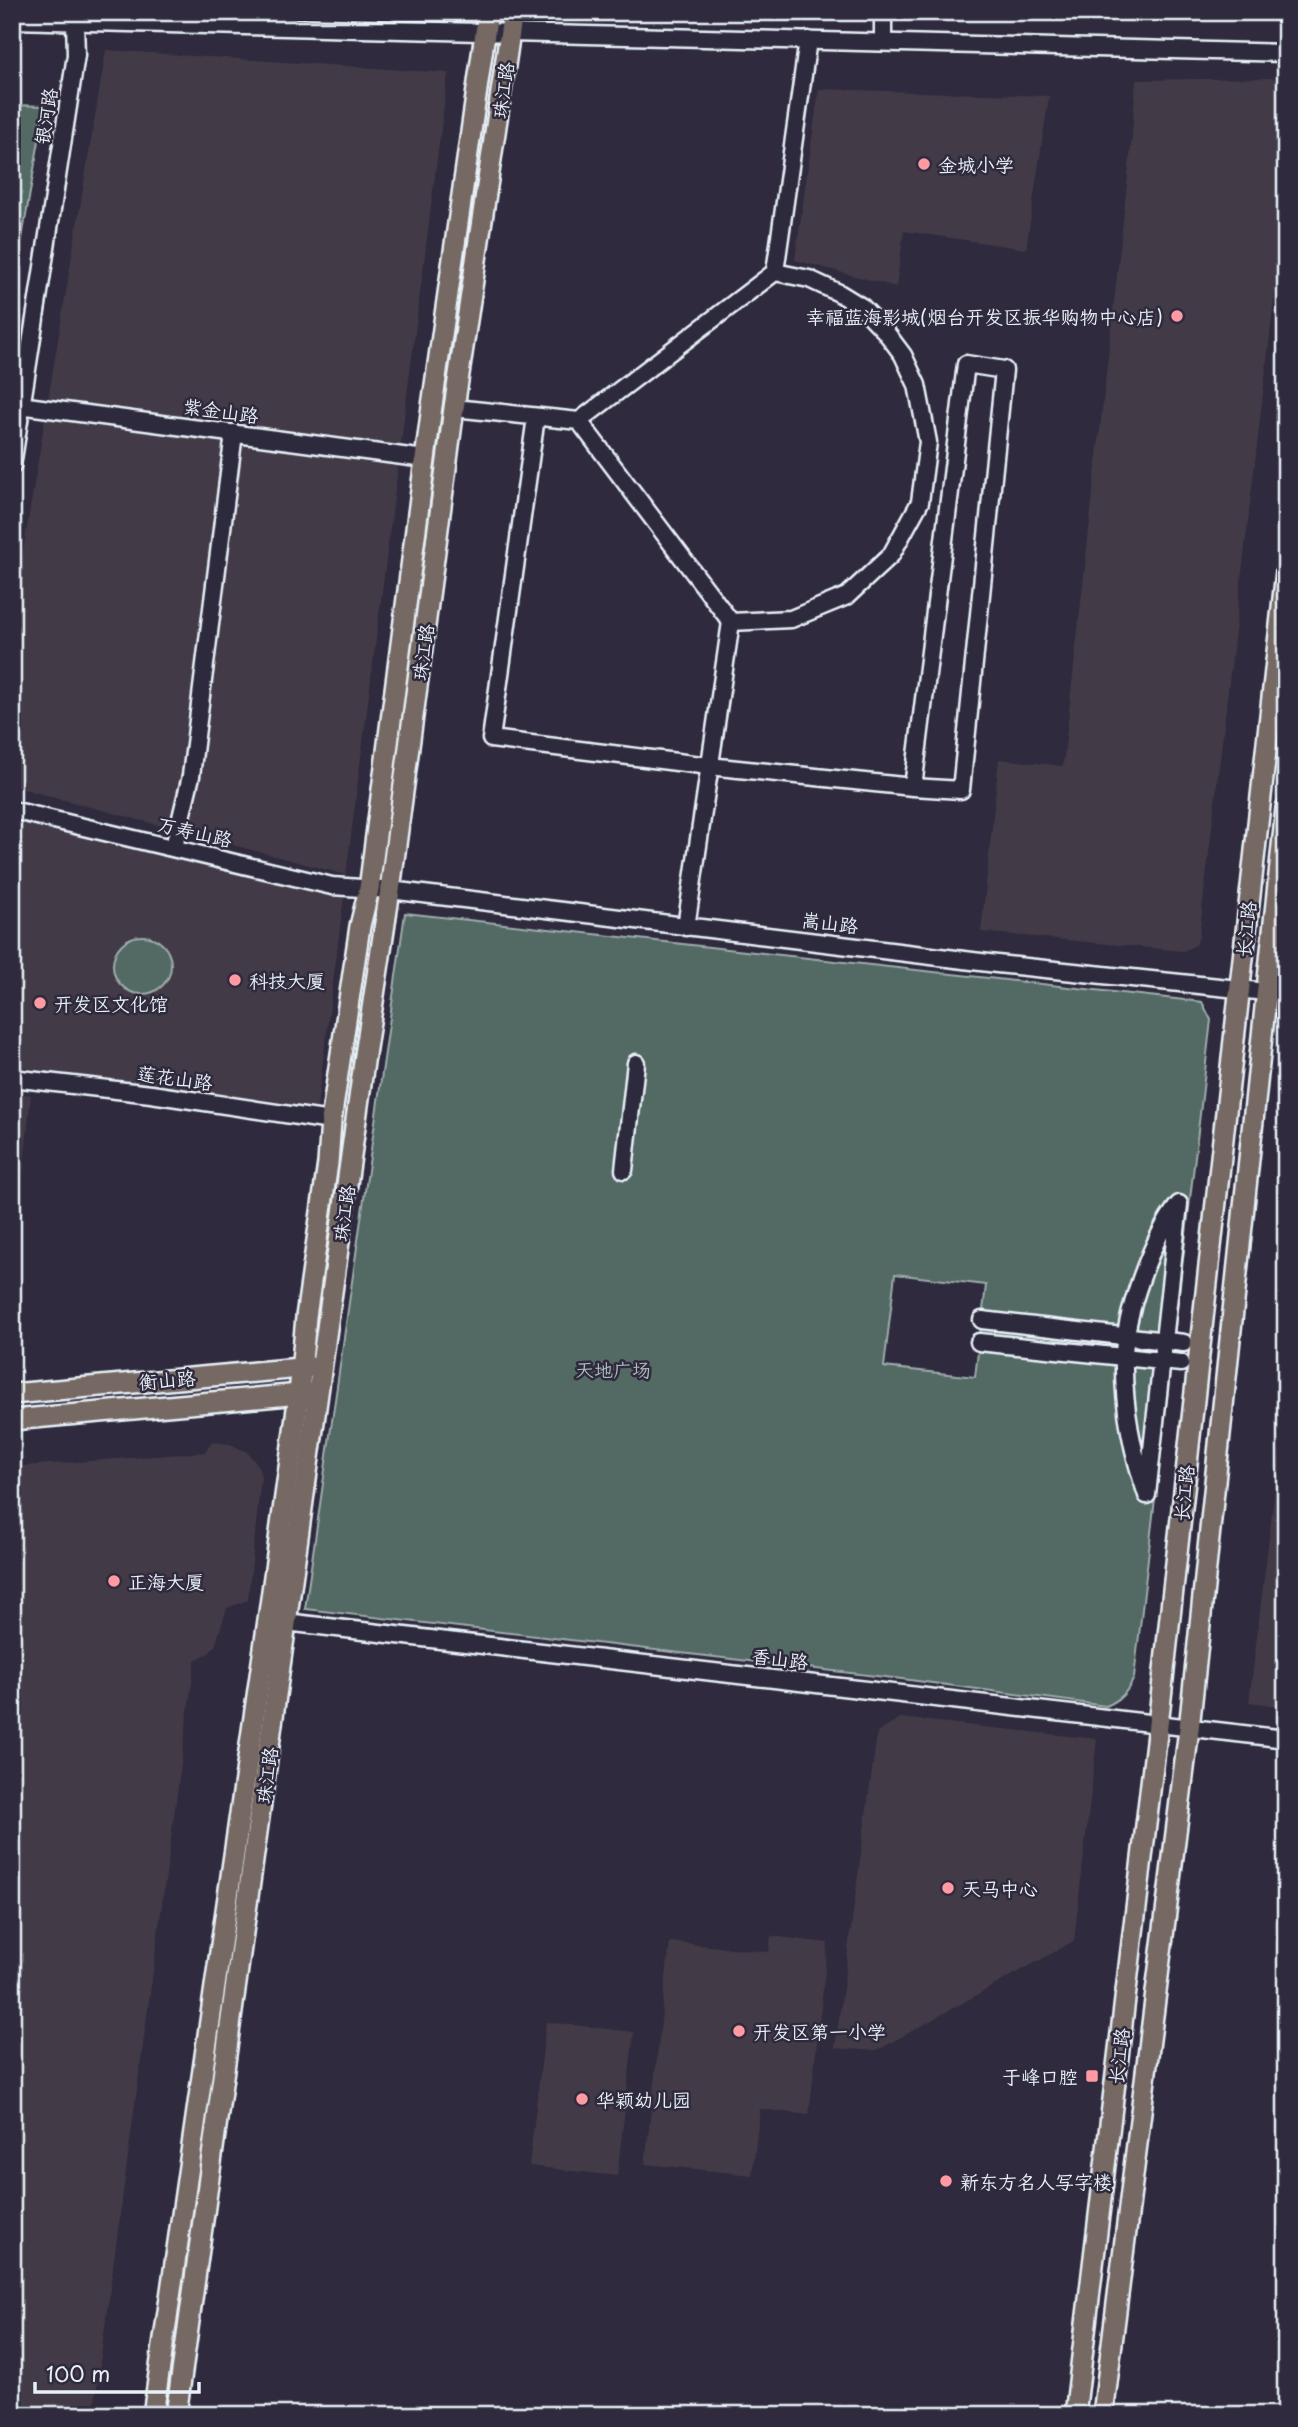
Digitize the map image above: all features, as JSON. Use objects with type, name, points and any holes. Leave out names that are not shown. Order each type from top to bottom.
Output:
[{"type":"main road","points":[[153,2415],[278,1621],[308,1394],[300,1367],[328,1163],[331,1121],[360,926],[369,889],[425,459],[488,12]]},
{"type":"main road","name":"珠江路","points":[[308,1394],[322,1367],[390,890],[454,408],[513,12]]},
{"type":"main road","name":"长江路","points":[[1075,2415],[1158,1725],[1286,571]]},
{"type":"main road","name":"长江路","points":[[1102,2415],[1189,1729],[1286,808]]},
{"type":"main road","name":"衡山路","points":[[12,1394],[322,1367]]},
{"type":"main road","name":"衡山路","points":[[12,1420],[308,1394]]},
{"type":"main road","name":"珠江路","points":[[176,2415],[278,1621]]},
{"type":"street","points":[[883,12],[883,42]]},
{"type":"street","points":[[12,20],[1286,52]]},
{"type":"street","name":"银河路","points":[[12,466],[17,405],[76,55],[75,22]]},
{"type":"street","points":[[454,408],[579,421],[775,272],[808,40]]},
{"type":"street","points":[[731,622],[791,619],[847,596],[891,555],[920,502],[928,442],[916,385],[903,355],[886,331],[862,307],[839,293],[809,279],[775,272]]},
{"type":"street","points":[[536,417],[491,739],[709,766],[913,787],[961,790],[1004,370],[966,364],[913,787]]},
{"type":"street","name":"紫金山路","points":[[17,405],[425,459]]},
{"type":"street","points":[[579,421],[731,622],[687,927]]},
{"type":"street","points":[[174,847],[191,776],[234,433]]},
{"type":"street","name":"万寿山路","points":[[12,810],[332,886],[369,889]]},
{"type":"street","name":"嵩山路","points":[[369,889],[997,964],[1286,994]]},
{"type":"street","points":[[624,1170],[636,1063]]},
{"type":"street","name":"莲花山路","points":[[12,1078],[151,1094],[331,1121]]},
{"type":"street","points":[[1179,1204],[1147,1495],[1136,1464],[1128,1412],[1124,1357],[1126,1337],[1141,1275],[1166,1220],[1179,1204]]},
{"type":"street","points":[[982,1320],[1184,1343]]},
{"type":"street","points":[[979,1342],[1181,1363]]},
{"type":"street","name":"香山路","points":[[278,1621],[1286,1739]]},
{"type":"shaded area","points":[[106,50],[448,73],[346,875],[12,786],[12,618]]},
{"type":"shaded area","points":[[1273,78],[1286,87],[1286,199],[1199,937],[1196,945],[1183,951],[981,932],[999,759],[1063,766],[1131,148],[1136,80]]},
{"type":"shaded area","name":"金城小学","points":[[819,89],[1049,96],[1026,249],[904,231],[896,287],[795,260]]},
{"type":"shaded area","points":[[12,819],[344,896],[317,1108],[12,1066]]},
{"type":"shaded area","points":[[12,1092],[31,1095],[12,1283]]},
{"type":"shaded area","points":[[1286,1397],[1286,1707],[1249,1702]]},
{"type":"shaded area","points":[[211,1442],[230,1444],[247,1452],[257,1464],[261,1476],[248,1600],[227,1608],[215,1646],[209,1653],[195,1660],[93,2415],[12,2415],[12,1467],[206,1452]]},
{"type":"shaded area","points":[[900,1718],[1097,1739],[1074,1941],[876,2051],[835,2048],[877,1733]]},
{"type":"shaded area","name":"开发区第一小学","points":[[771,1936],[828,1943],[809,2115],[760,2109],[752,2175],[645,2164],[670,1942],[769,1952]]},
{"type":"shaded area","name":"华颖幼儿园","points":[[546,2022],[634,2032],[617,2176],[529,2166]]},
{"type":"green space","points":[[12,105],[45,106],[12,296]]},
{"type":"green space","name":"天地广场","points":[[405,913],[1202,1002],[1211,1020],[1134,1678],[1116,1701],[1106,1706],[902,1679],[305,1609]],"holes":[[[895,1274],[986,1285],[975,1377],[884,1367]]]},
{"type":"green space","points":[[136,936],[148,936],[163,944],[171,959],[171,971],[163,986],[148,994],[136,994],[121,986],[113,971],[113,959],[121,944]]},
{"type":"place","name":"金城小学","points":[[924,164]]},
{"type":"place","name":"幸福蓝海影城(烟台开发区振华购物中心店)","points":[[1177,316]]},
{"type":"place","name":"科技大厦","points":[[235,980]]},
{"type":"place","name":"开发区文化馆","points":[[40,1003]]},
{"type":"place","name":"正海大厦","points":[[114,1581]]},
{"type":"place","name":"天马中心","points":[[948,1888]]},
{"type":"place","name":"开发区第一小学","points":[[739,2031]]},
{"type":"place","name":"于峰口腔","points":[[1092,2076]]},
{"type":"place","name":"华颖幼儿园","points":[[582,2099]]},
{"type":"place","name":"新东方名人写字楼","points":[[946,2181]]}]
